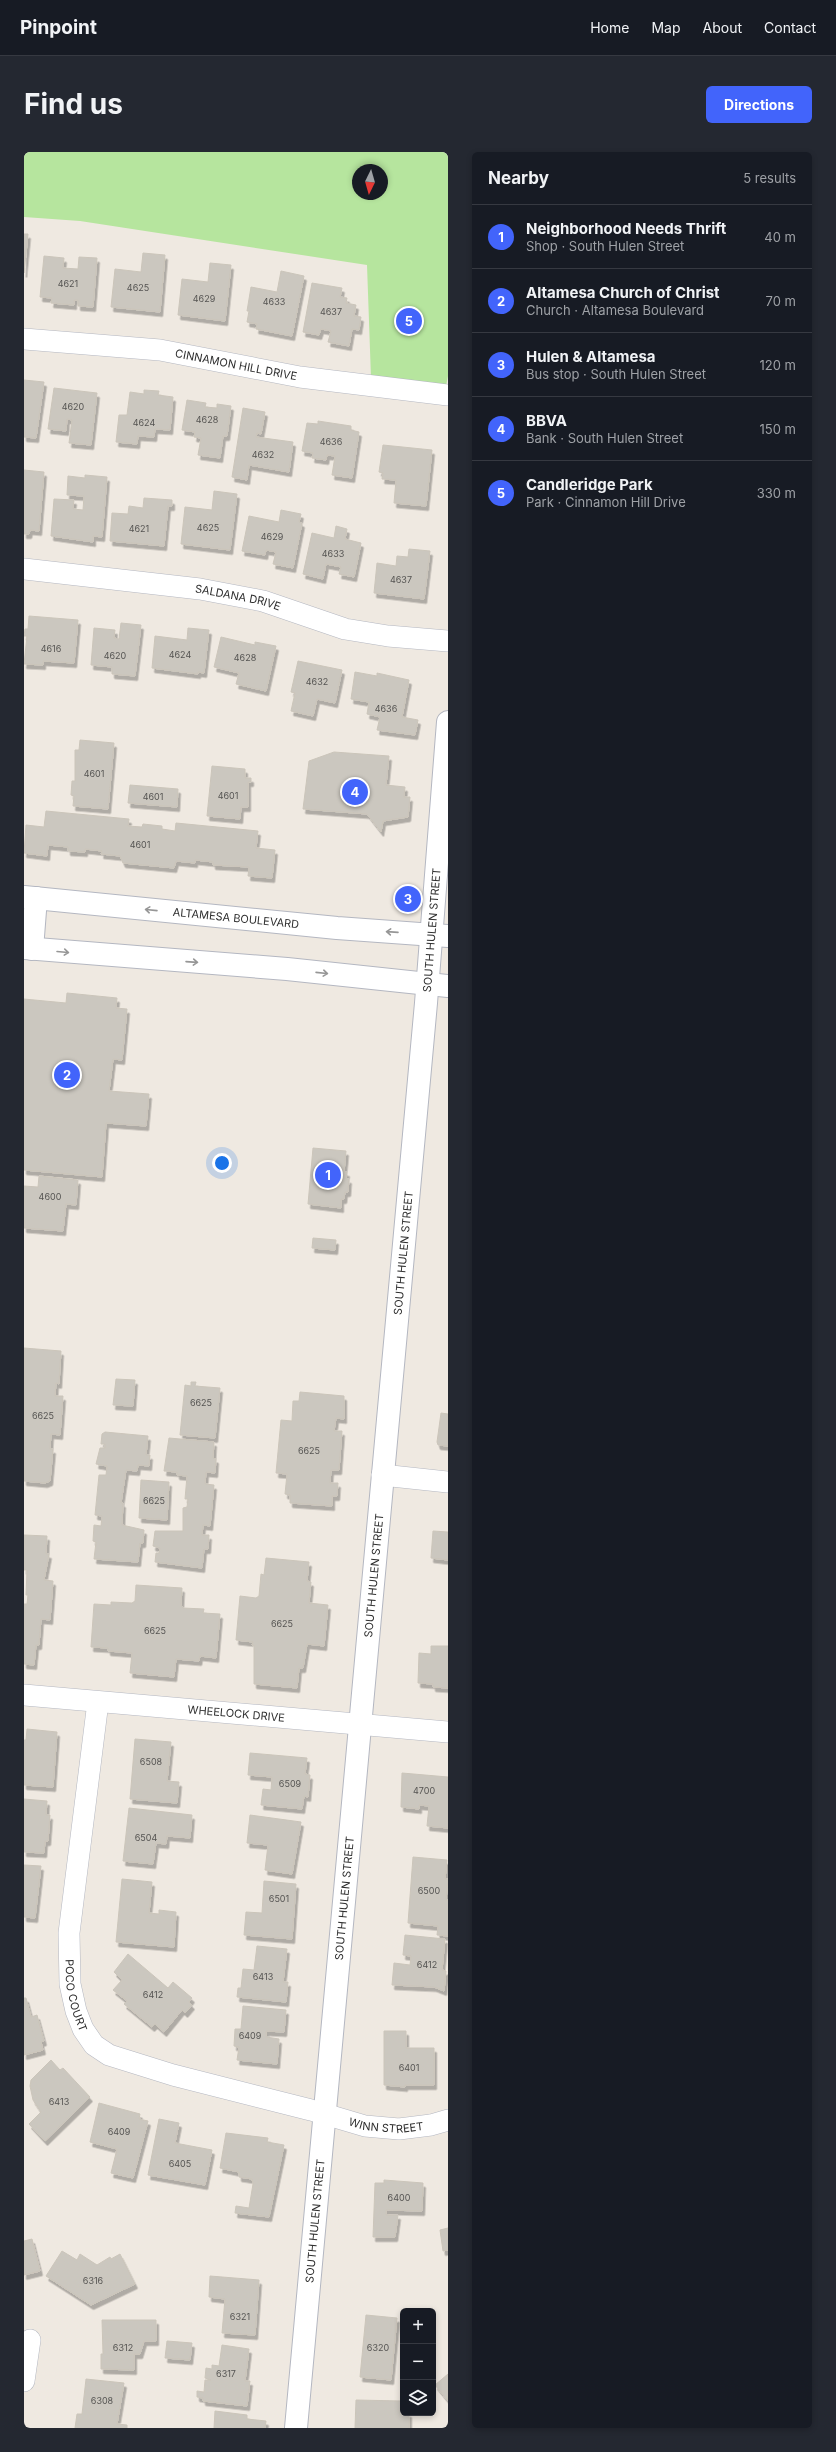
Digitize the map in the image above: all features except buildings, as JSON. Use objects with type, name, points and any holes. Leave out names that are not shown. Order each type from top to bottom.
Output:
[{"type":"main road","name":"SOUTH HULEN STREET","points":[[296,2428],[323,2115],[361,1723],[382,1475],[438,985],[448,722]]},
{"type":"main road","name":"ALTAMESA BOULEVARD","points":[[30,898],[337,928],[439,935]]},
{"type":"main road","points":[[30,898],[28,949],[287,969],[438,985]]},
{"type":"street","name":"CINNAMON HILL DRIVE","points":[[24,339],[160,350],[300,377],[448,395]]},
{"type":"street","name":"SALDANA DRIVE","points":[[24,569],[200,589],[263,600],[345,629],[388,636],[448,641]]},
{"type":"street","points":[[382,1475],[448,1482]]},
{"type":"street","name":"WHEELOCK DRIVE","points":[[24,1695],[361,1723],[448,1732]]},
{"type":"street","name":"POCO COURT","points":[[98,1702],[69,1933],[70,1984],[76,2011],[83,2029],[94,2045],[109,2055],[323,2115]]},
{"type":"street","name":"WINN STREET","points":[[323,2115],[365,2126],[398,2129],[431,2125],[448,2120]]},
{"type":"street","points":[[24,2381],[30,2340]]},
{"type":"green space","points":[[24,152],[448,152],[448,376],[446,386],[371,378],[367,265],[80,221],[24,217]]},
{"type":"place","name":"Candleridge Park","points":[[409,321]]},
{"type":"place","name":"BBVA","points":[[355,792]]},
{"type":"place","name":"Hulen & Altamesa","points":[[408,899]]},
{"type":"place","name":"Altamesa Church of Christ","points":[[67,1075]]},
{"type":"place","name":"Neighborhood Needs Thrift","points":[[328,1175]]}]
